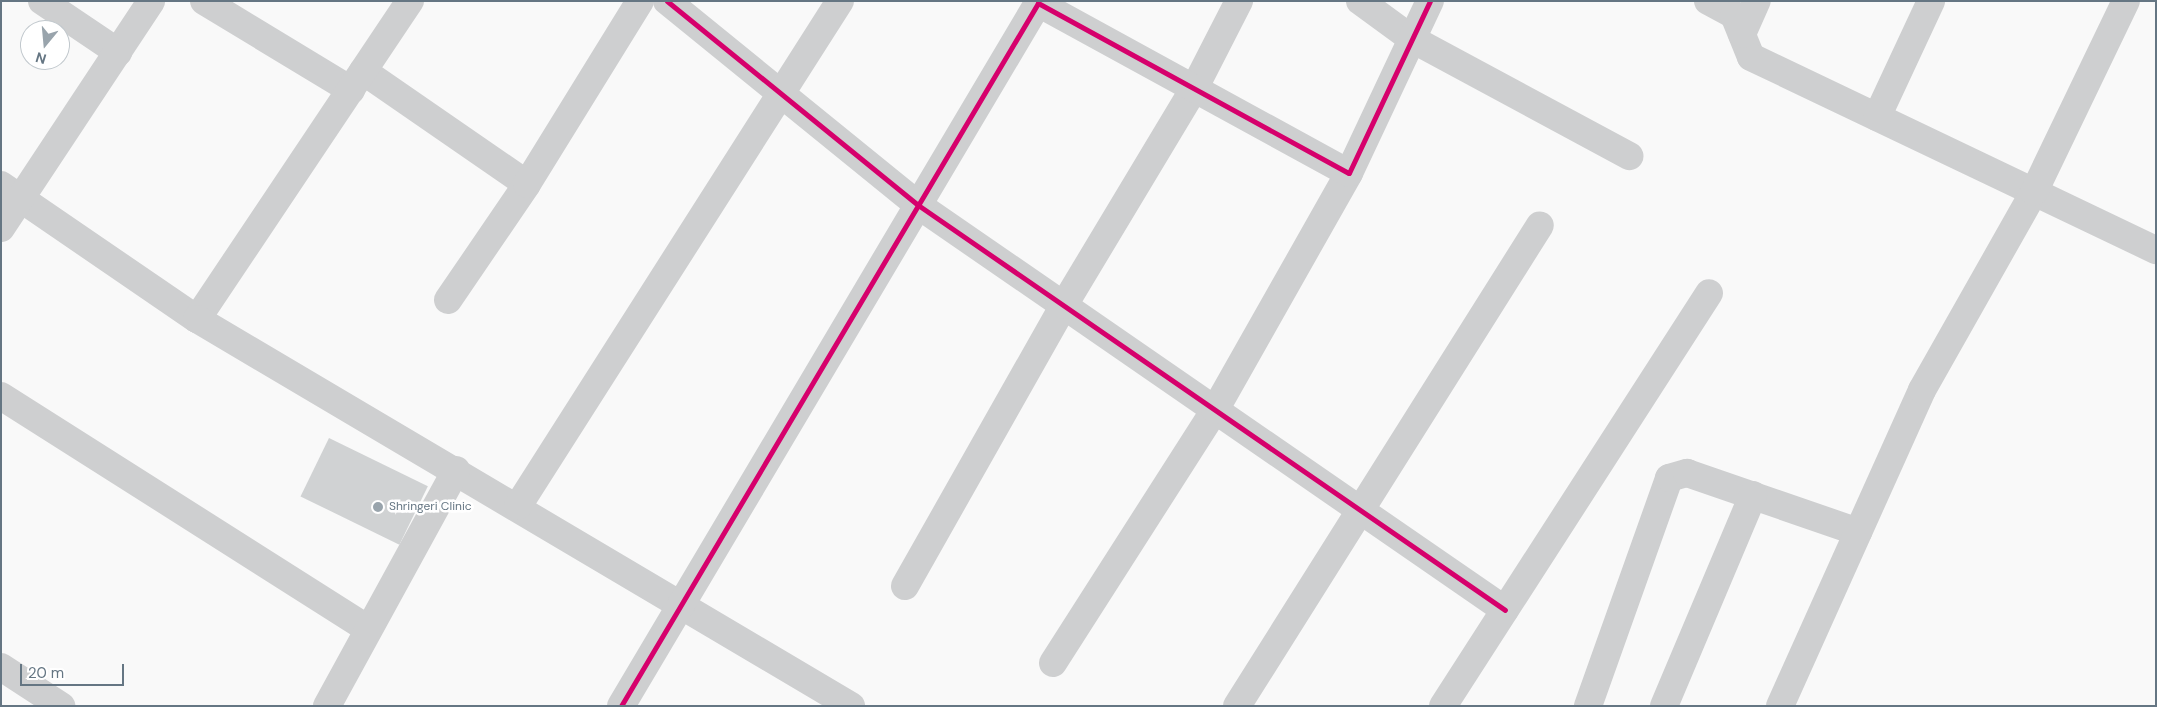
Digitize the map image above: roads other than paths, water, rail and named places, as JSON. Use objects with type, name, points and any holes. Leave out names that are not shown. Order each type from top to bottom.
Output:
[{"type":"street","points":[[42,1],[118,52]]},
{"type":"street","points":[[1,228],[11,191],[118,52],[151,1]]},
{"type":"street","points":[[204,1],[357,80],[528,184]]},
{"type":"street","points":[[197,319],[410,1]]},
{"type":"street","points":[[448,300],[528,184],[640,1]]},
{"type":"street","points":[[667,1],[918,205],[1504,610]]},
{"type":"street","points":[[518,506],[840,1]]},
{"type":"street","points":[[905,586],[1064,306],[1194,89],[1239,1]]},
{"type":"street","points":[[1360,1],[1412,39],[1629,156]]},
{"type":"street","points":[[1053,663],[1215,410],[1349,173],[1430,1]]},
{"type":"street","points":[[1708,1],[1734,15],[1751,57],[2156,250]]},
{"type":"street","points":[[1742,34],[1757,1]]},
{"type":"street","points":[[1877,117],[1931,1]]},
{"type":"street","points":[[1780,706],[1922,390],[2034,192],[2126,1]]},
{"type":"street","points":[[621,706],[1036,2],[1349,173]]},
{"type":"street","points":[[11,191],[197,319],[683,602],[851,706]]},
{"type":"street","points":[[1237,706],[1540,226]]},
{"type":"street","points":[[1443,706],[1709,293]]},
{"type":"street","points":[[1,396],[368,629]]},
{"type":"street","points":[[327,706],[456,470]]},
{"type":"street","points":[[1588,706],[1669,478],[1687,473],[1858,532]]},
{"type":"street","points":[[1664,706],[1754,495]]},
{"type":"street","points":[[1,667],[62,706]]},
{"type":"place","name":"Shringeri Clinic","points":[[378,507]]}]
